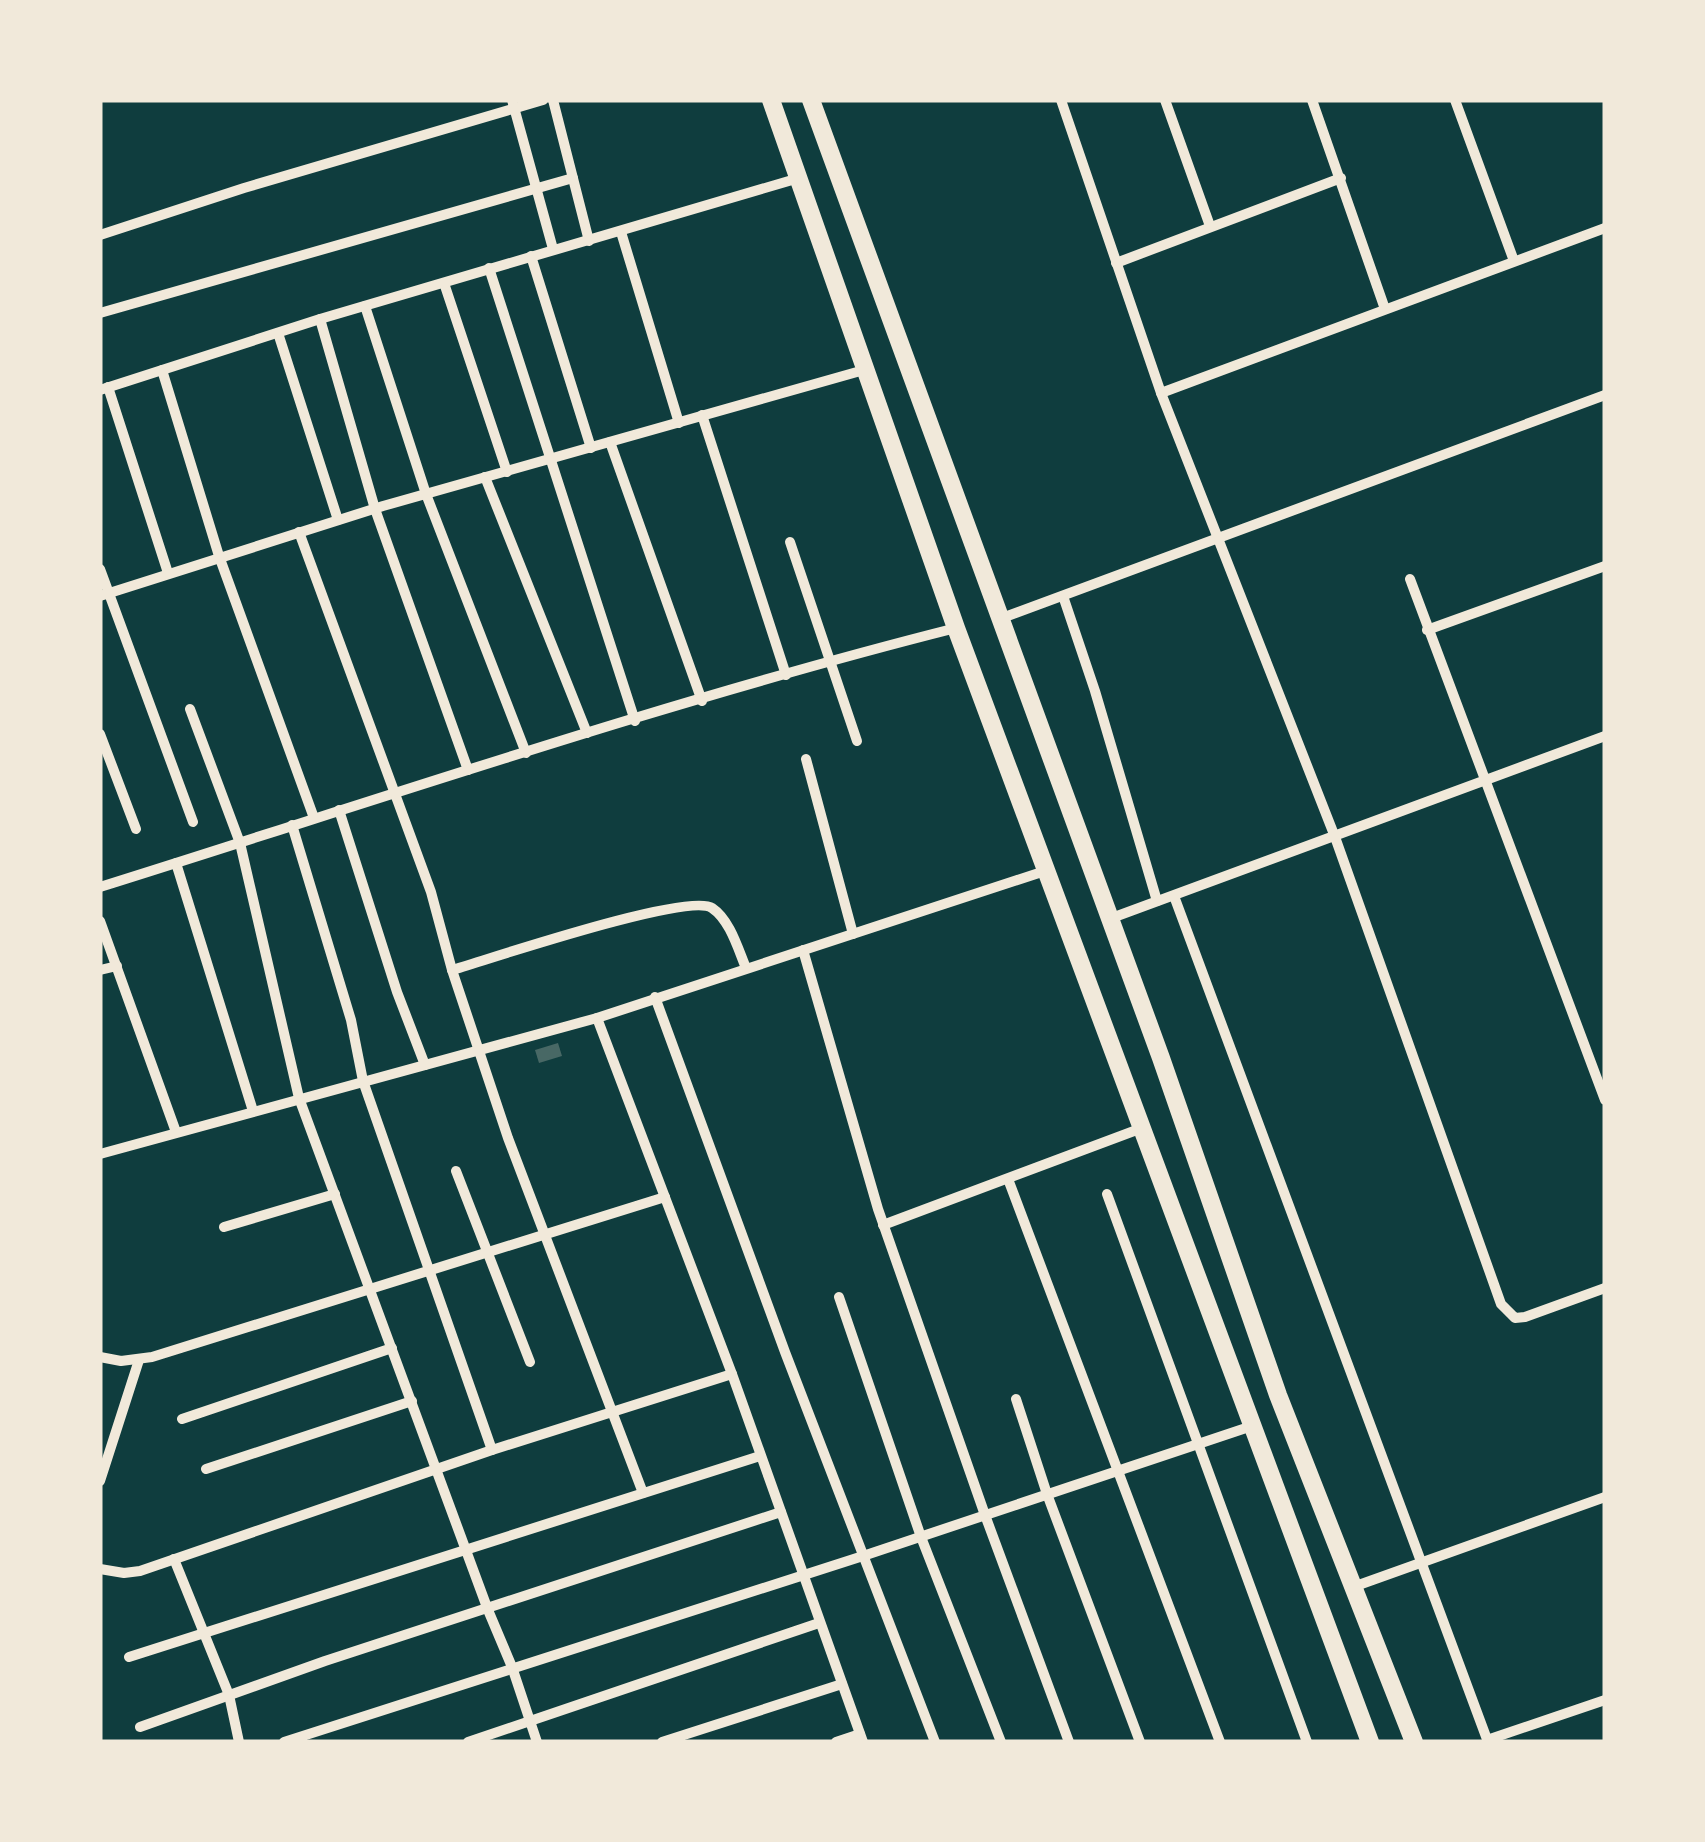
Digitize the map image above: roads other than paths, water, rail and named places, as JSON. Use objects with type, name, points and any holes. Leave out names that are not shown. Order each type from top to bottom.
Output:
[{"type":"highway","points":[[771,100],[956,628],[1370,1742]]},
{"type":"highway","points":[[812,100],[1002,618],[1278,1395],[1414,1742]]},
{"type":"street","points":[[100,236],[513,104],[543,100]]},
{"type":"street","points":[[553,100],[589,241]]},
{"type":"street","points":[[1060,100],[1162,393],[1335,836],[1502,1304],[1515,1318],[1525,1317],[1605,1288]]},
{"type":"street","points":[[1165,100],[1210,226]]},
{"type":"street","points":[[1312,100],[1385,310]]},
{"type":"street","points":[[1454,100],[1514,261]]},
{"type":"street","points":[[513,104],[553,249]]},
{"type":"street","points":[[100,313],[573,178]]},
{"type":"street","points":[[168,573],[104,389],[320,318],[799,178]]},
{"type":"street","points":[[1116,263],[1340,178]]},
{"type":"street","points":[[1162,393],[1605,228]]},
{"type":"street","points":[[621,232],[679,423]]},
{"type":"street","points":[[530,256],[591,448]]},
{"type":"street","points":[[489,268],[634,721]]},
{"type":"street","points":[[444,283],[507,472]]},
{"type":"street","points":[[365,306],[426,494],[526,752]]},
{"type":"street","points":[[320,318],[375,508],[468,770]]},
{"type":"street","points":[[278,333],[338,520]]},
{"type":"street","points":[[162,370],[219,556],[314,818]]},
{"type":"street","points":[[104,595],[375,508],[864,370]]},
{"type":"street","points":[[1002,618],[1605,396]]},
{"type":"street","points":[[702,416],[786,675]]},
{"type":"street","points":[[610,442],[702,701]]},
{"type":"street","points":[[485,477],[586,733]]},
{"type":"street","points":[[299,532],[431,892],[452,970],[544,1236],[643,1492]]},
{"type":"street","points":[[790,542],[857,741]]},
{"type":"street","points":[[1427,630],[1605,566]]},
{"type":"street","points":[[100,569],[104,595],[192,822]]},
{"type":"street","points":[[1410,579],[1605,1100]]},
{"type":"street","points":[[1063,596],[1157,902]]},
{"type":"street","points":[[100,887],[586,733],[831,660],[956,628]]},
{"type":"street","points":[[190,709],[240,843],[299,1098],[537,1742]]},
{"type":"street","points":[[100,734],[136,829]]},
{"type":"street","points":[[1109,919],[1605,736]]},
{"type":"street","points":[[806,759],[853,934]]},
{"type":"street","points":[[339,810],[397,992],[425,1065]]},
{"type":"street","points":[[292,825],[351,1020],[363,1081],[492,1450]]},
{"type":"street","points":[[176,863],[253,1110]]},
{"type":"street","points":[[101,1151],[597,1018],[1045,871]]},
{"type":"street","points":[[1174,896],[1488,1741],[1605,1700]]},
{"type":"street","points":[[452,970],[658,910],[700,903],[712,908],[725,922],[746,968]]},
{"type":"street","points":[[100,920],[176,1132]]},
{"type":"street","points":[[803,950],[884,1225],[985,1515],[1070,1742]]},
{"type":"street","points":[[100,970],[116,966]]},
{"type":"street","points":[[656,997],[934,1742]]},
{"type":"street","points":[[597,1018],[732,1374],[862,1738],[836,1742]]},
{"type":"street","points":[[884,1225],[1142,1128]]},
{"type":"street","points":[[456,1171],[530,1362]]},
{"type":"street","points":[[1008,1178],[1220,1742]]},
{"type":"street","points":[[224,1227],[336,1194]]},
{"type":"street","points":[[1107,1194],[1308,1742]]},
{"type":"street","points":[[100,1357],[139,1360],[665,1197]]},
{"type":"street","points":[[839,1297],[921,1537],[1002,1742]]},
{"type":"street","points":[[182,1419],[392,1348]]},
{"type":"street","points":[[100,1482],[139,1360]]},
{"type":"street","points":[[100,1569],[124,1573],[174,1559],[492,1450],[732,1374]]},
{"type":"street","points":[[1016,1399],[1047,1494],[1140,1742]]},
{"type":"street","points":[[206,1470],[412,1401]]},
{"type":"street","points":[[284,1742],[1252,1426]]},
{"type":"street","points":[[129,1657],[760,1456]]},
{"type":"street","points":[[1354,1588],[1605,1497]]},
{"type":"street","points":[[140,1728],[781,1512]]},
{"type":"street","points":[[174,1559],[229,1695],[239,1742]]},
{"type":"street","points":[[468,1742],[819,1623]]},
{"type":"street","points":[[662,1742],[842,1684]]}]
